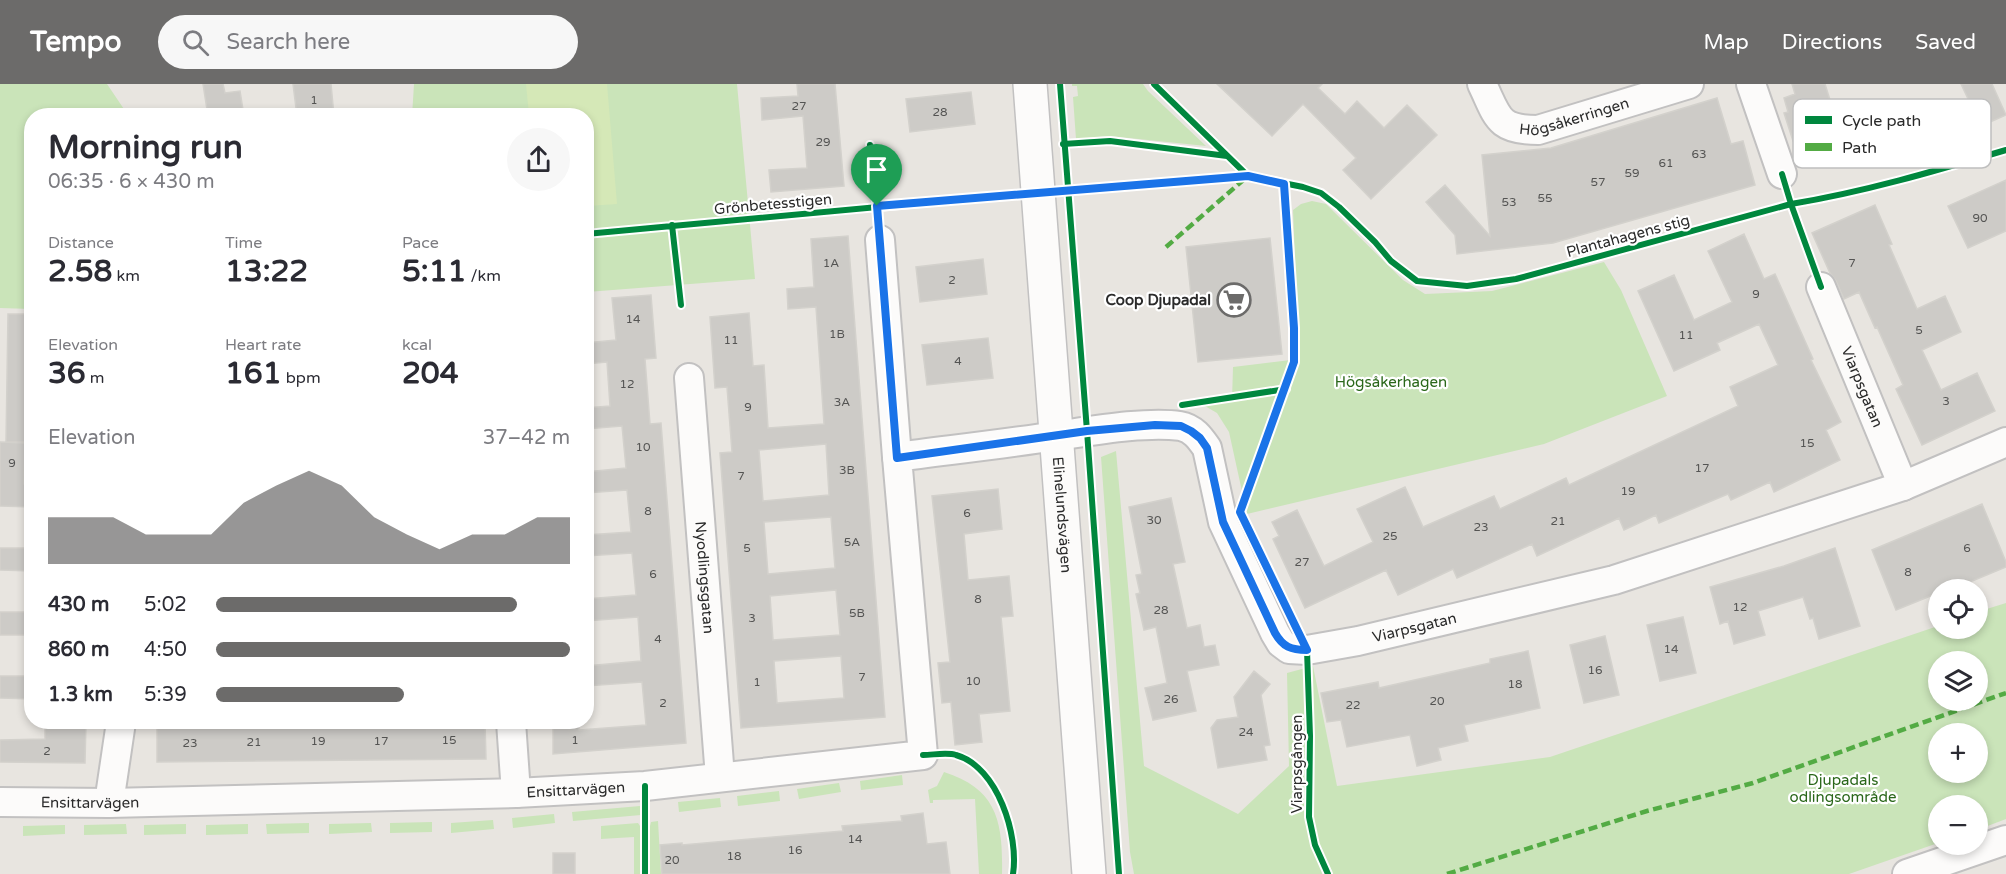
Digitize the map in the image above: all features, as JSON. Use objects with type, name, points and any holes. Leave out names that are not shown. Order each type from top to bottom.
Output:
[{"type":"street","name":"Elinelundsvägen","points":[[1030,84],[1089,874]]},
{"type":"street","name":"Högsåkerringen","points":[[1482,84],[1498,117],[1506,126],[1520,130],[1538,130],[1689,84]]},
{"type":"street","points":[[1751,84],[1782,174]]},
{"type":"street","name":"Ensittarvägen","points":[[0,802],[109,803],[516,793],[645,786],[923,755],[879,240]]},
{"type":"street","name":"Viarpsgatan","points":[[1821,288],[1903,486]]},
{"type":"street","name":"Nyodlingsgatan","points":[[689,378],[720,777]]},
{"type":"street","name":"Viarpsgatan","points":[[1056,436],[1155,425],[1181,426],[1200,438],[1207,448],[1223,522],[1237,555],[1281,643],[1298,650],[1358,640],[1614,580],[1903,486],[2006,442]]},
{"type":"street","points":[[897,458],[1056,436]]},
{"type":"street","points":[[109,803],[120,729]]},
{"type":"street","points":[[511,729],[516,793]]},
{"type":"street","points":[[1906,874],[2006,840]]},
{"type":"green space","points":[[0,84],[107,84],[123,108],[24,108],[24,309],[0,308]]},
{"type":"green space","points":[[414,84],[737,84],[755,279],[594,291],[594,108],[412,108]]},
{"type":"green space","points":[[526,84],[607,84],[617,204],[594,206],[594,108],[528,108]]},
{"type":"green space","points":[[1072,84],[1143,84],[1206,146],[1109,136],[1076,139],[1073,97],[1078,96],[1077,86],[1072,86]]},
{"type":"green space","name":"Högsåkerhagen","points":[[1312,201],[1326,204],[1403,280],[1425,294],[1492,291],[1604,262],[1621,290],[1667,396],[1544,444],[1247,514],[1229,432],[1217,413],[1198,402],[1232,400],[1233,367],[1299,359],[1293,210],[1301,204]]},
{"type":"green space","name":"Djupadals odlingsområde","points":[[1116,451],[1144,766],[1238,814],[1289,766],[1287,673],[1313,666],[1337,786],[1550,757],[1928,629],[1928,639],[1988,639],[1988,609],[2006,603],[2006,819],[1988,826],[1988,795],[1928,795],[1928,846],[1849,874],[1134,874],[1130,852],[1101,457]]},
{"type":"green space","points":[[944,772],[976,788],[994,810],[1001,839],[1002,874],[979,874],[975,799],[933,800],[933,803],[930,803],[928,790],[937,786]]},
{"type":"green space","points":[[902,775],[903,785],[861,790],[860,781]]},
{"type":"green space","points":[[839,783],[841,792],[799,799],[797,789]]},
{"type":"green space","points":[[779,791],[780,801],[738,806],[737,796]]},
{"type":"green space","points":[[720,798],[721,807],[679,812],[678,802]]},
{"type":"green space","points":[[640,806],[641,815],[573,821],[572,812]]},
{"type":"green space","points":[[554,814],[555,823],[513,828],[512,818]]},
{"type":"green space","points":[[493,820],[494,829],[451,833],[451,823]]},
{"type":"green space","points":[[658,821],[661,874],[650,874],[650,826],[651,822]]},
{"type":"green space","points":[[432,822],[432,832],[390,833],[390,823]]},
{"type":"green space","points":[[309,823],[309,833],[267,834],[266,824]]},
{"type":"green space","points":[[371,823],[372,832],[329,834],[329,824]]},
{"type":"green space","points":[[638,823],[640,826],[641,874],[634,874],[634,837],[601,839],[601,826]]},
{"type":"green space","points":[[126,824],[127,834],[84,835],[84,825]]},
{"type":"green space","points":[[186,824],[186,834],[144,835],[144,825]]},
{"type":"green space","points":[[248,824],[248,834],[206,835],[206,825]]},
{"type":"green space","points":[[65,825],[65,834],[23,836],[23,826]]},
{"type":"building","points":[[203,84],[223,84],[225,93],[240,91],[243,108],[207,108]]},
{"type":"building","points":[[293,84],[331,84],[333,108],[296,108]]},
{"type":"building","points":[[797,84],[835,84],[844,186],[771,192],[769,170],[807,168],[803,116],[762,120],[761,98],[798,96]]},
{"type":"building","points":[[1217,84],[1322,84],[1318,88],[1345,114],[1357,101],[1384,128],[1407,105],[1437,135],[1371,199],[1343,170],[1356,158],[1303,104],[1272,136]]},
{"type":"building","points":[[1792,84],[1825,84],[1830,99],[1793,99],[1793,141],[1784,113],[1788,112],[1784,98],[1795,94]]},
{"type":"building","points":[[1961,84],[1992,84],[2006,115],[1991,122],[1991,99],[1968,99]]},
{"type":"building","points":[[971,92],[975,124],[910,132],[906,99]]},
{"type":"building","points":[[1717,98],[1731,144],[1743,141],[1755,185],[1553,243],[1457,254],[1455,235],[1426,202],[1445,185],[1490,236],[1482,155],[1551,148]]},
{"type":"building","points":[[2006,180],[2006,231],[1968,248],[1948,206]]},
{"type":"building","points":[[1875,205],[1892,244],[1889,245],[1917,309],[1945,296],[1961,332],[1922,350],[1941,390],[1977,373],[1995,411],[1922,445],[1896,389],[1903,385],[1859,292],[1844,299],[1812,233]]},
{"type":"building","points":[[1744,234],[1764,279],[1775,274],[1813,359],[1811,360],[1841,422],[1826,430],[1840,460],[1774,492],[1770,482],[1731,500],[1728,494],[1659,523],[1656,515],[1624,530],[1619,518],[1537,556],[1532,544],[1457,578],[1453,569],[1398,595],[1386,570],[1305,608],[1273,539],[1279,536],[1272,522],[1297,510],[1324,566],[1373,542],[1357,509],[1405,487],[1423,527],[1494,496],[1500,509],[1566,478],[1569,485],[1738,406],[1730,387],[1778,365],[1759,324],[1717,343],[1720,350],[1674,371],[1638,291],[1674,275],[1694,320],[1732,302],[1708,251]]},
{"type":"building","points":[[848,236],[885,717],[741,728],[720,453],[732,452],[727,387],[715,388],[710,317],[749,313],[753,366],[764,365],[768,428],[824,424],[816,307],[788,309],[787,289],[814,287],[811,239]],"holes":[[[826,444],[829,495],[763,501],[759,450]],[[831,517],[835,568],[768,574],[764,522]],[[836,590],[840,635],[773,640],[770,596]],[[841,656],[844,698],[777,703],[774,661]]]},
{"type":"building","name":"Coop Djupadal","points":[[1270,238],[1282,354],[1198,362],[1186,247]]},
{"type":"building","points":[[983,259],[987,294],[920,302],[916,267]]},
{"type":"building","points":[[651,295],[656,358],[645,359],[650,424],[661,423],[686,743],[553,754],[553,729],[579,730],[646,725],[642,682],[594,685],[594,665],[641,661],[638,617],[594,620],[594,598],[636,595],[632,553],[594,555],[594,534],[631,532],[627,490],[594,492],[594,471],[626,468],[622,426],[594,428],[594,407],[610,406],[607,362],[594,363],[594,342],[616,340],[612,298]]},
{"type":"building","points":[[8,314],[24,314],[24,442],[6,442]]},
{"type":"building","points":[[988,338],[993,378],[927,385],[922,345]]},
{"type":"building","points":[[0,442],[24,443],[24,507],[0,506]]},
{"type":"building","points":[[998,489],[1002,529],[964,534],[968,580],[1009,576],[1013,616],[1001,617],[1010,711],[979,714],[982,742],[955,745],[951,702],[942,703],[938,663],[950,662],[932,496]]},
{"type":"building","points":[[1171,498],[1185,562],[1173,564],[1187,628],[1200,625],[1204,647],[1215,645],[1219,665],[1187,671],[1196,711],[1153,720],[1145,688],[1167,683],[1156,627],[1144,630],[1136,594],[1140,593],[1136,575],[1142,574],[1129,507]]},
{"type":"building","points":[[1982,504],[2006,567],[1977,579],[1928,579],[1928,597],[1896,610],[1872,550]]},
{"type":"building","points":[[0,548],[24,548],[24,571],[0,570]]},
{"type":"building","points":[[1835,548],[1860,626],[1819,639],[1813,618],[1810,619],[1803,597],[1758,611],[1765,635],[1734,644],[1728,621],[1720,624],[1710,587],[1784,566]]},
{"type":"building","points":[[0,612],[24,612],[24,635],[0,635]]},
{"type":"building","points":[[1683,617],[1696,673],[1660,681],[1647,625]]},
{"type":"building","points":[[1605,636],[1619,695],[1584,703],[1570,645]]},
{"type":"building","points":[[1528,651],[1540,708],[1464,725],[1468,741],[1438,748],[1441,760],[1417,766],[1410,735],[1347,747],[1341,720],[1327,722],[1321,693],[1378,682],[1379,688],[1490,663],[1490,659]]},
{"type":"building","points":[[1254,671],[1270,684],[1261,695],[1270,745],[1264,746],[1267,760],[1218,768],[1211,728],[1217,720],[1238,717],[1234,697]]},
{"type":"building","points":[[0,676],[24,676],[24,699],[0,698]]},
{"type":"building","points":[[45,729],[86,729],[85,763],[0,762],[0,740],[45,739]]},
{"type":"building","points":[[157,729],[485,729],[486,759],[157,762]]},
{"type":"building","points":[[923,813],[927,844],[946,842],[950,874],[662,874],[660,845],[843,831],[842,826],[902,821],[901,816]]},
{"type":"building","points":[[553,853],[575,853],[575,874],[553,874]]},
{"type":"marked path","points":[[1166,247],[1248,176]]},
{"type":"marked path","points":[[880,240],[897,457]]},
{"type":"marked path","points":[[1447,874],[1647,811],[1753,783],[2006,693]]},
{"type":"cycle path","points":[[1060,84],[1119,874]]},
{"type":"cycle path","name":"Plantahagens stig","points":[[1154,84],[1248,176],[1321,193],[1339,207],[1391,261],[1417,281],[1467,286],[1516,279],[1791,204],[1872,187],[1943,168]]},
{"type":"cycle path","points":[[1063,144],[1110,141],[1227,156]]},
{"type":"cycle path","points":[[870,145],[880,240]]},
{"type":"cycle path","name":"Plantahagens stig","points":[[1991,154],[2006,150]]},
{"type":"cycle path","points":[[1782,174],[1821,287]]},
{"type":"cycle path","name":"Grönbetesstigen","points":[[594,233],[1019,194],[1248,176]]},
{"type":"cycle path","name":"Viarpsgången","points":[[1284,184],[1294,328],[1294,362],[1240,512],[1307,650],[1310,736],[1309,817],[1315,845],[1328,874]]},
{"type":"cycle path","points":[[672,225],[681,305]]},
{"type":"cycle path","points":[[1182,405],[1286,389]]},
{"type":"cycle path","points":[[923,755],[956,755],[971,762],[983,773],[994,788],[1009,823],[1013,841],[1013,874]]},
{"type":"cycle path","points":[[645,786],[645,874]]},
{"type":"place","name":"Coop Djupadal","points":[[1234,300]]},
{"type":"route","points":[[1248,176],[1284,184],[1294,328],[1294,362],[1240,512],[1307,650],[1289,648],[1281,643],[1275,633],[1223,522],[1207,448],[1200,438],[1181,426],[1155,425],[1087,431],[897,458],[877,206],[1248,176]]}]
